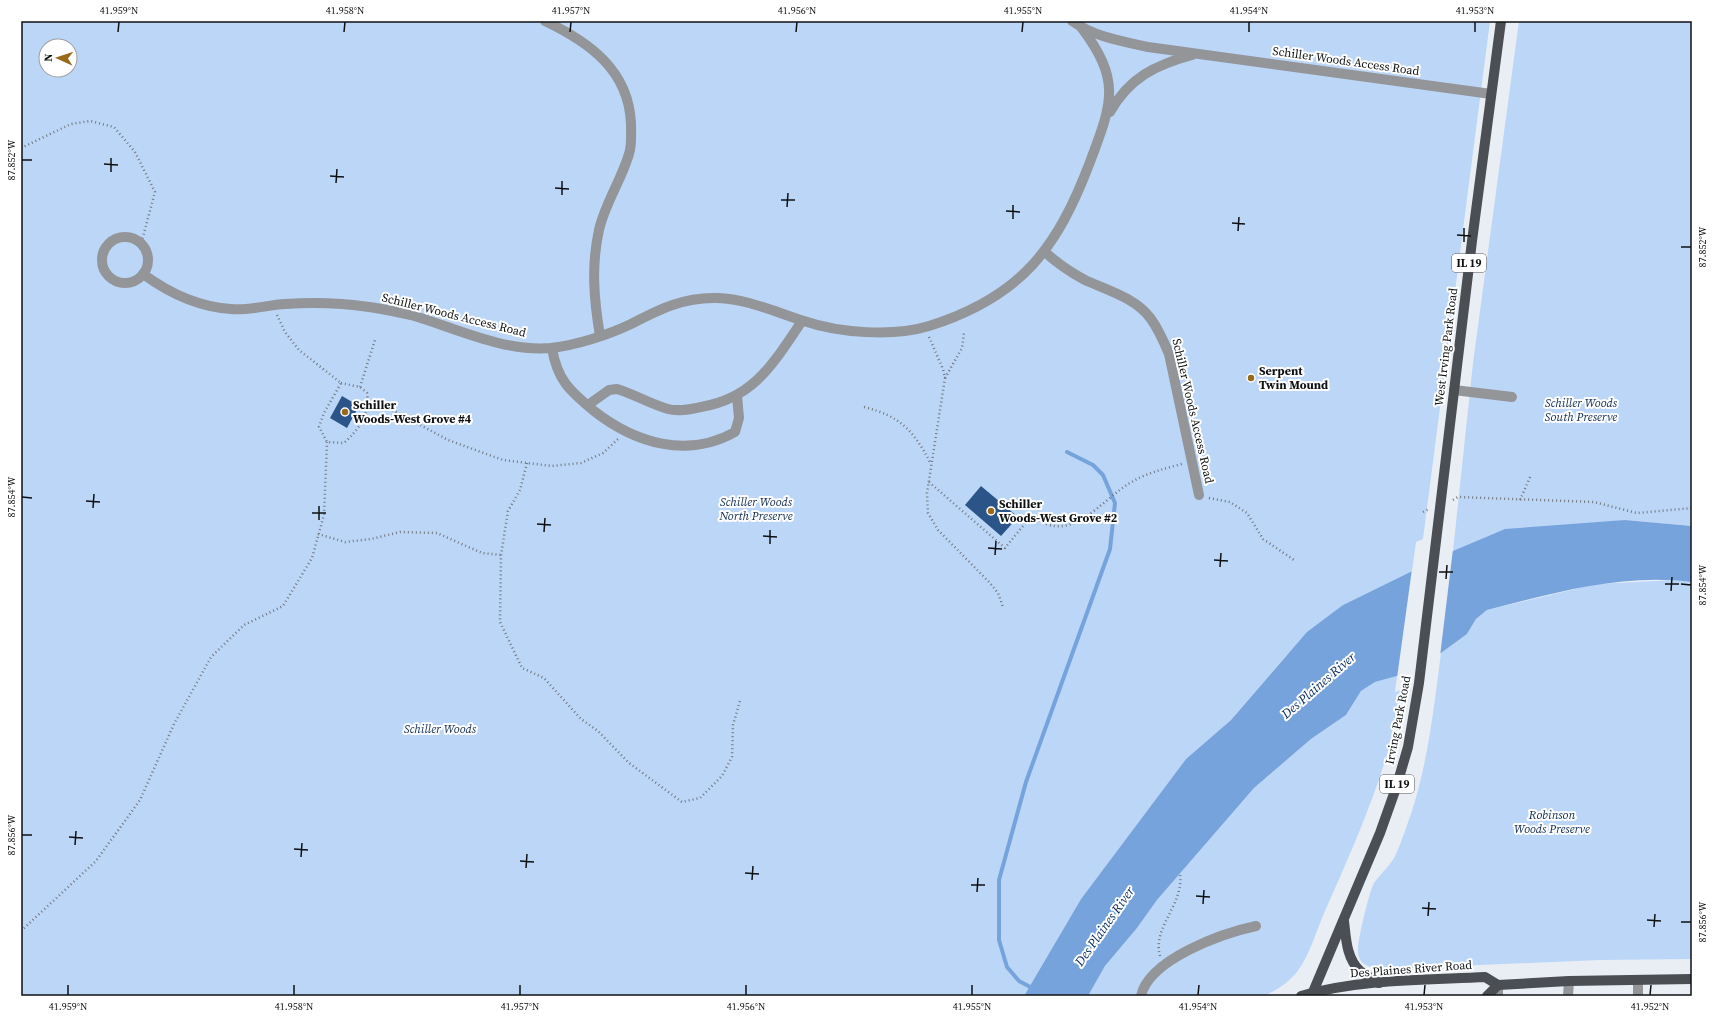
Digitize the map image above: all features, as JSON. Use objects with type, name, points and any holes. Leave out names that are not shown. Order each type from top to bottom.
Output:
[{"type":"main road","name":"West Irving Park Road","points":[[1437,534],[1491,94],[1502,21]]},
{"type":"main road","name":"Irving Park Road","points":[[1312,995],[1380,833],[1396,788],[1408,747],[1420,683],[1437,534]]},
{"type":"main road","points":[[1344,918],[1347,945],[1352,960],[1360,971],[1379,982]]},
{"type":"main road","name":"Des Plaines River Road","points":[[1301,996],[1379,982],[1485,977],[1498,985],[1569,981],[1692,979]]},
{"type":"main road","points":[[1487,996],[1498,985]]},
{"type":"street","points":[[544,21],[584,43],[605,60],[618,77],[627,97],[631,115],[629,154],[606,206],[594,258],[593,284],[600,336]]},
{"type":"street","name":"Schiller Woods Access Road","points":[[1072,21],[1101,36],[1121,41],[1197,54],[1491,94]]},
{"type":"street","name":"Schiller Woods Access Road","points":[[1081,27],[1095,45],[1109,82],[1110,99],[1107,118]]},
{"type":"street","name":"Schiller Woods Access Road","points":[[143,274],[169,291],[202,304],[234,310],[299,303],[366,307],[409,315],[501,343],[520,346],[552,348],[600,336],[674,303],[702,298],[740,301],[785,313],[802,321],[828,328],[890,331],[925,327],[956,316],[998,294],[1029,271],[1045,252],[1072,205],[1107,118],[1116,101],[1141,77],[1168,62],[1197,54]]},
{"type":"street","points":[[125,237],[134,239],[141,244],[146,252],[147,260],[143,274],[133,282],[125,283],[116,281],[109,276],[104,268],[102,259],[108,245],[116,239],[125,237]]},
{"type":"street","name":"Schiller Woods Access Road","points":[[1045,252],[1057,263],[1083,279],[1137,305],[1150,317],[1161,335],[1169,354],[1199,496]]},
{"type":"street","points":[[588,405],[609,390],[617,389],[669,410],[686,410],[705,407],[737,396],[766,372],[802,321]]},
{"type":"street","points":[[552,348],[554,361],[563,382],[588,405],[608,422],[626,432],[657,443],[688,445],[719,440],[735,432],[739,418],[737,396]]},
{"type":"street","points":[[1454,390],[1512,397]]},
{"type":"street","points":[[1141,996],[1147,982],[1163,966],[1202,943],[1256,926]]},
{"type":"street","points":[[1638,980],[1638,996]]},
{"type":"street","points":[[1568,996],[1569,981]]},
{"type":"street","points":[[1498,985],[1498,996]]},
{"type":"path","points":[[21,148],[71,124],[90,121],[114,127],[135,152],[155,192],[141,244]]},
{"type":"path","points":[[272,306],[285,332],[300,350],[341,383],[360,387],[368,393],[369,405],[358,430],[344,443],[327,442]]},
{"type":"path","points":[[925,327],[933,349],[943,369],[945,378],[937,435],[930,462],[926,503],[931,520],[942,535],[990,583],[998,593],[1003,607]]},
{"type":"path","points":[[945,378],[962,348],[964,332]]},
{"type":"path","points":[[360,387],[376,340]]},
{"type":"path","points":[[21,931],[96,861],[140,800],[174,724],[212,656],[244,625],[283,606],[312,558],[324,515],[327,442],[319,427],[324,413],[341,383]]},
{"type":"path","points":[[369,405],[387,407],[448,440],[504,460],[552,466],[581,463],[603,453],[626,432]]},
{"type":"path","points":[[864,407],[881,411],[898,420],[917,439],[930,462]]},
{"type":"path","points":[[929,482],[1005,548],[1032,515],[1045,524],[1051,525],[1071,523],[1082,520],[1129,483],[1153,471],[1192,461]]},
{"type":"path","points":[[527,463],[520,490],[508,511],[501,555],[500,622],[522,668],[544,678],[581,719],[598,731],[629,764],[682,802],[700,798],[722,776],[732,757],[733,724],[740,701]]},
{"type":"path","points":[[1520,500],[1531,475]]},
{"type":"path","points":[[1199,496],[1230,502],[1247,513],[1263,539],[1294,560]]},
{"type":"path","points":[[1458,497],[1594,502],[1637,513],[1692,508]]},
{"type":"path","points":[[318,534],[346,542],[371,539],[400,532],[437,533],[482,553],[501,555]]},
{"type":"path","points":[[1163,966],[1158,948],[1159,936],[1178,899],[1182,884],[1180,874]]},
{"type":"green space","name":"Schiller Woods","points":[[21,21],[1490,21],[1423,539],[1416,542],[1412,571],[1343,605],[1285,657],[1231,720],[1186,759],[1081,899],[1024,996],[21,996]]},
{"type":"green space","name":"Schiller Woods South Preserve","points":[[1519,21],[1692,21],[1692,526],[1625,520],[1453,551],[1473,363]]},
{"type":"green space","name":"Robinson Woods Preserve","points":[[1675,580],[1692,582],[1692,959],[1600,960],[1386,969],[1367,966],[1363,963],[1360,960],[1358,945],[1372,887],[1394,858],[1417,794],[1430,734],[1441,653],[1467,634],[1476,619],[1487,610],[1596,584]]},
{"type":"green space","points":[[1397,676],[1395,692],[1403,689],[1397,718],[1381,775],[1349,857],[1309,951],[1302,965],[1290,980],[1273,992],[1263,996],[1088,996],[1105,966],[1137,928],[1157,900],[1254,788],[1311,739],[1346,715],[1361,691],[1375,682]]},
{"type":"water","name":"Des Plaines River","points":[[1625,520],[1692,526],[1692,582],[1640,580],[1614,582],[1563,591],[1487,610],[1476,619],[1467,634],[1441,653],[1397,676],[1375,682],[1361,691],[1346,715],[1311,739],[1254,788],[1157,900],[1137,928],[1105,966],[1088,996],[1024,996],[1081,899],[1186,759],[1231,720],[1307,632],[1343,605],[1453,551],[1505,529]]},
{"type":"pier","points":[[1453,549],[1440,656],[1397,678],[1412,569]]},
{"type":"building","name":"Schiller Woods-West Grove #4","points":[[342,396],[359,406],[347,428],[330,418]]},
{"type":"building","name":"Schiller Woods-West Grove #2","points":[[981,486],[1018,517],[1001,536],[965,505]]},
{"type":"waterway","points":[[1034,989],[1019,981],[1007,967],[999,940],[999,880],[1026,782],[1110,549],[1115,503],[1103,475],[1093,465],[1067,452]]},
{"type":"place","name":"Serpent Twin Mound","points":[[1251,378]]},
{"type":"place","name":"Schiller Woods-West Grove #4","points":[[345,412]]},
{"type":"place","name":"Schiller Woods-West Grove #2","points":[[991,511]]},
{"type":"park label","name":"Schiller Woods North Preserve","points":[[756,509]]}]
